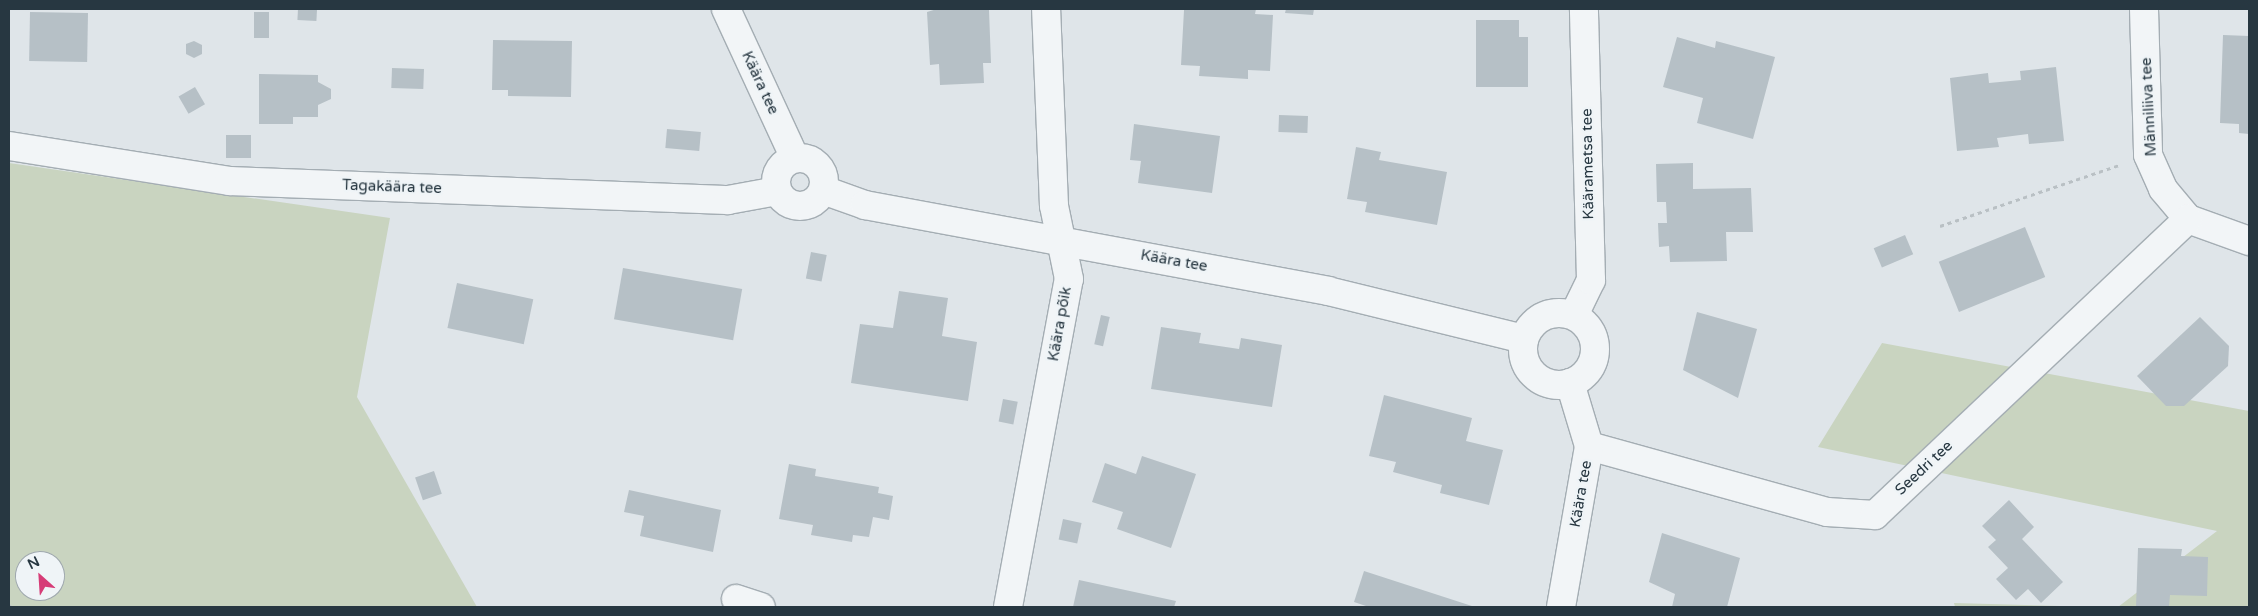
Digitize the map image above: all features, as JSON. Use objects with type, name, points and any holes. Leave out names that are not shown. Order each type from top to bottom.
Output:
[{"type":"street","name":"Käära tee","points":[[726,9],[795,158]]},
{"type":"street","name":"Käära põik","points":[[1008,607],[1068,279],[1064,242],[1054,206],[1046,9]]},
{"type":"street","name":"Käärametsa tee","points":[[1574,315],[1591,280],[1584,9]]},
{"type":"street","name":"Männiliiva tee","points":[[2144,9],[2148,155],[2163,189],[2188,219]]},
{"type":"street","name":"Tagakäära tee","points":[[9,146],[229,181],[728,200],[776,191]]},
{"type":"street","points":[[795,158],[818,166],[823,190],[814,202],[800,206],[786,202],[776,191],[778,170],[795,158]]},
{"type":"street","name":"Käära tee","points":[[823,190],[865,205],[1328,291],[1524,340]]},
{"type":"street","points":[[2188,219],[2249,241]]},
{"type":"street","name":"Seedri tee","points":[[1589,446],[1827,512],[1875,515],[2188,219]]},
{"type":"street","points":[[1562,312],[1574,315],[1592,332],[1595,355],[1583,376],[1570,383],[1549,384],[1538,379],[1524,360],[1524,340],[1539,318],[1562,312]]},
{"type":"street","name":"Käära tee","points":[[1561,607],[1589,446],[1570,383]]},
{"type":"path","points":[[1940,226],[2148,155]]},
{"type":"green space","points":[[9,163],[390,218],[357,397],[477,607],[9,607]]},
{"type":"green space","points":[[1882,343],[2249,411],[2249,607],[2118,607],[2217,531],[1818,447]]},
{"type":"green space","points":[[1954,603],[2100,607],[1955,607]]},
{"type":"building","points":[[298,9],[317,10],[316,21],[297,20]]},
{"type":"building","points":[[937,9],[989,10],[991,63],[983,63],[984,83],[940,85],[939,64],[930,65],[927,12]]},
{"type":"building","points":[[1256,9],[1255,14],[1273,15],[1270,71],[1248,70],[1248,79],[1199,76],[1200,66],[1181,65],[1184,10]]},
{"type":"building","points":[[1286,9],[1314,9],[1313,15],[1285,13]]},
{"type":"building","points":[[30,12],[88,13],[87,62],[29,61]]},
{"type":"building","points":[[254,12],[269,12],[269,38],[254,38]]},
{"type":"building","points":[[1476,20],[1519,20],[1519,37],[1528,37],[1528,87],[1476,87]]},
{"type":"building","points":[[2223,35],[2249,36],[2249,134],[2239,133],[2239,124],[2220,123]]},
{"type":"building","points":[[1677,37],[1715,48],[1716,41],[1775,57],[1753,139],[1697,123],[1703,98],[1663,87]]},
{"type":"building","points":[[493,40],[572,41],[571,97],[508,96],[508,90],[492,90]]},
{"type":"building","points":[[194,41],[202,45],[202,54],[194,58],[186,54],[186,44]]},
{"type":"building","points":[[2056,67],[2064,141],[2029,144],[2028,134],[1997,138],[1999,147],[1957,151],[1950,78],[1988,73],[1989,83],[2021,80],[2020,71]]},
{"type":"building","points":[[392,68],[424,69],[423,89],[391,88]]},
{"type":"building","points":[[259,74],[318,75],[318,82],[331,89],[331,99],[318,105],[318,117],[293,117],[293,124],[259,124]]},
{"type":"building","points":[[195,87],[205,104],[189,114],[179,97]]},
{"type":"building","points":[[1279,115],[1308,116],[1307,133],[1278,132]]},
{"type":"building","points":[[1134,124],[1220,136],[1212,193],[1138,183],[1141,161],[1130,160]]},
{"type":"building","points":[[667,129],[701,132],[699,151],[665,148]]},
{"type":"building","points":[[226,135],[251,135],[251,158],[226,158]]},
{"type":"building","points":[[1356,147],[1381,152],[1379,160],[1447,172],[1437,225],[1365,212],[1367,202],[1347,199]]},
{"type":"building","points":[[1693,163],[1693,189],[1751,188],[1753,232],[1726,232],[1727,261],[1670,262],[1669,246],[1659,247],[1658,223],[1667,223],[1666,202],[1657,202],[1656,164]]},
{"type":"building","points":[[2025,227],[2045,277],[1959,312],[1939,262]]},
{"type":"building","points":[[1905,235],[1913,254],[1882,268],[1874,248]]},
{"type":"building","points":[[811,252],[827,255],[822,282],[806,279]]},
{"type":"building","points":[[623,268],[742,289],[733,340],[614,319]]},
{"type":"building","points":[[457,283],[533,299],[524,344],[447,328]]},
{"type":"building","points":[[899,291],[948,298],[942,336],[977,342],[968,401],[851,383],[860,324],[893,328]]},
{"type":"building","points":[[1697,312],[1757,329],[1738,398],[1683,370]]},
{"type":"building","points":[[1101,315],[1110,317],[1103,346],[1094,344]]},
{"type":"building","points":[[2200,317],[2229,346],[2228,366],[2184,406],[2166,406],[2137,376]]},
{"type":"building","points":[[1161,327],[1201,333],[1199,343],[1239,349],[1241,338],[1282,345],[1272,407],[1151,389]]},
{"type":"building","points":[[1384,395],[1472,418],[1466,441],[1503,450],[1489,505],[1440,493],[1442,485],[1393,472],[1396,462],[1369,456]]},
{"type":"building","points":[[1003,399],[1018,402],[1013,424],[999,422]]},
{"type":"building","points":[[1142,456],[1196,474],[1171,548],[1117,529],[1123,512],[1092,502],[1105,463],[1136,474]]},
{"type":"building","points":[[789,464],[816,469],[815,476],[879,487],[878,493],[893,496],[889,520],[873,517],[869,537],[853,535],[852,542],[811,535],[813,525],[779,519]]},
{"type":"building","points":[[434,471],[442,494],[423,500],[415,478]]},
{"type":"building","points":[[629,490],[721,510],[713,552],[640,536],[644,516],[624,512]]},
{"type":"building","points":[[2009,500],[2034,527],[2022,539],[2063,582],[2041,603],[2028,589],[2016,600],[1996,579],[2008,568],[1988,547],[1996,540],[1982,526]]},
{"type":"building","points":[[1063,519],[1082,523],[1077,543],[1059,540]]},
{"type":"building","points":[[1662,533],[1740,558],[1727,607],[1672,607],[1675,594],[1649,582]]},
{"type":"building","points":[[2138,548],[2182,549],[2181,556],[2208,557],[2207,596],[2170,595],[2169,607],[2136,607]]},
{"type":"building","points":[[1364,571],[1475,607],[1369,607],[1354,602]]},
{"type":"building","points":[[1079,580],[1176,601],[1174,607],[1073,607]]}]
